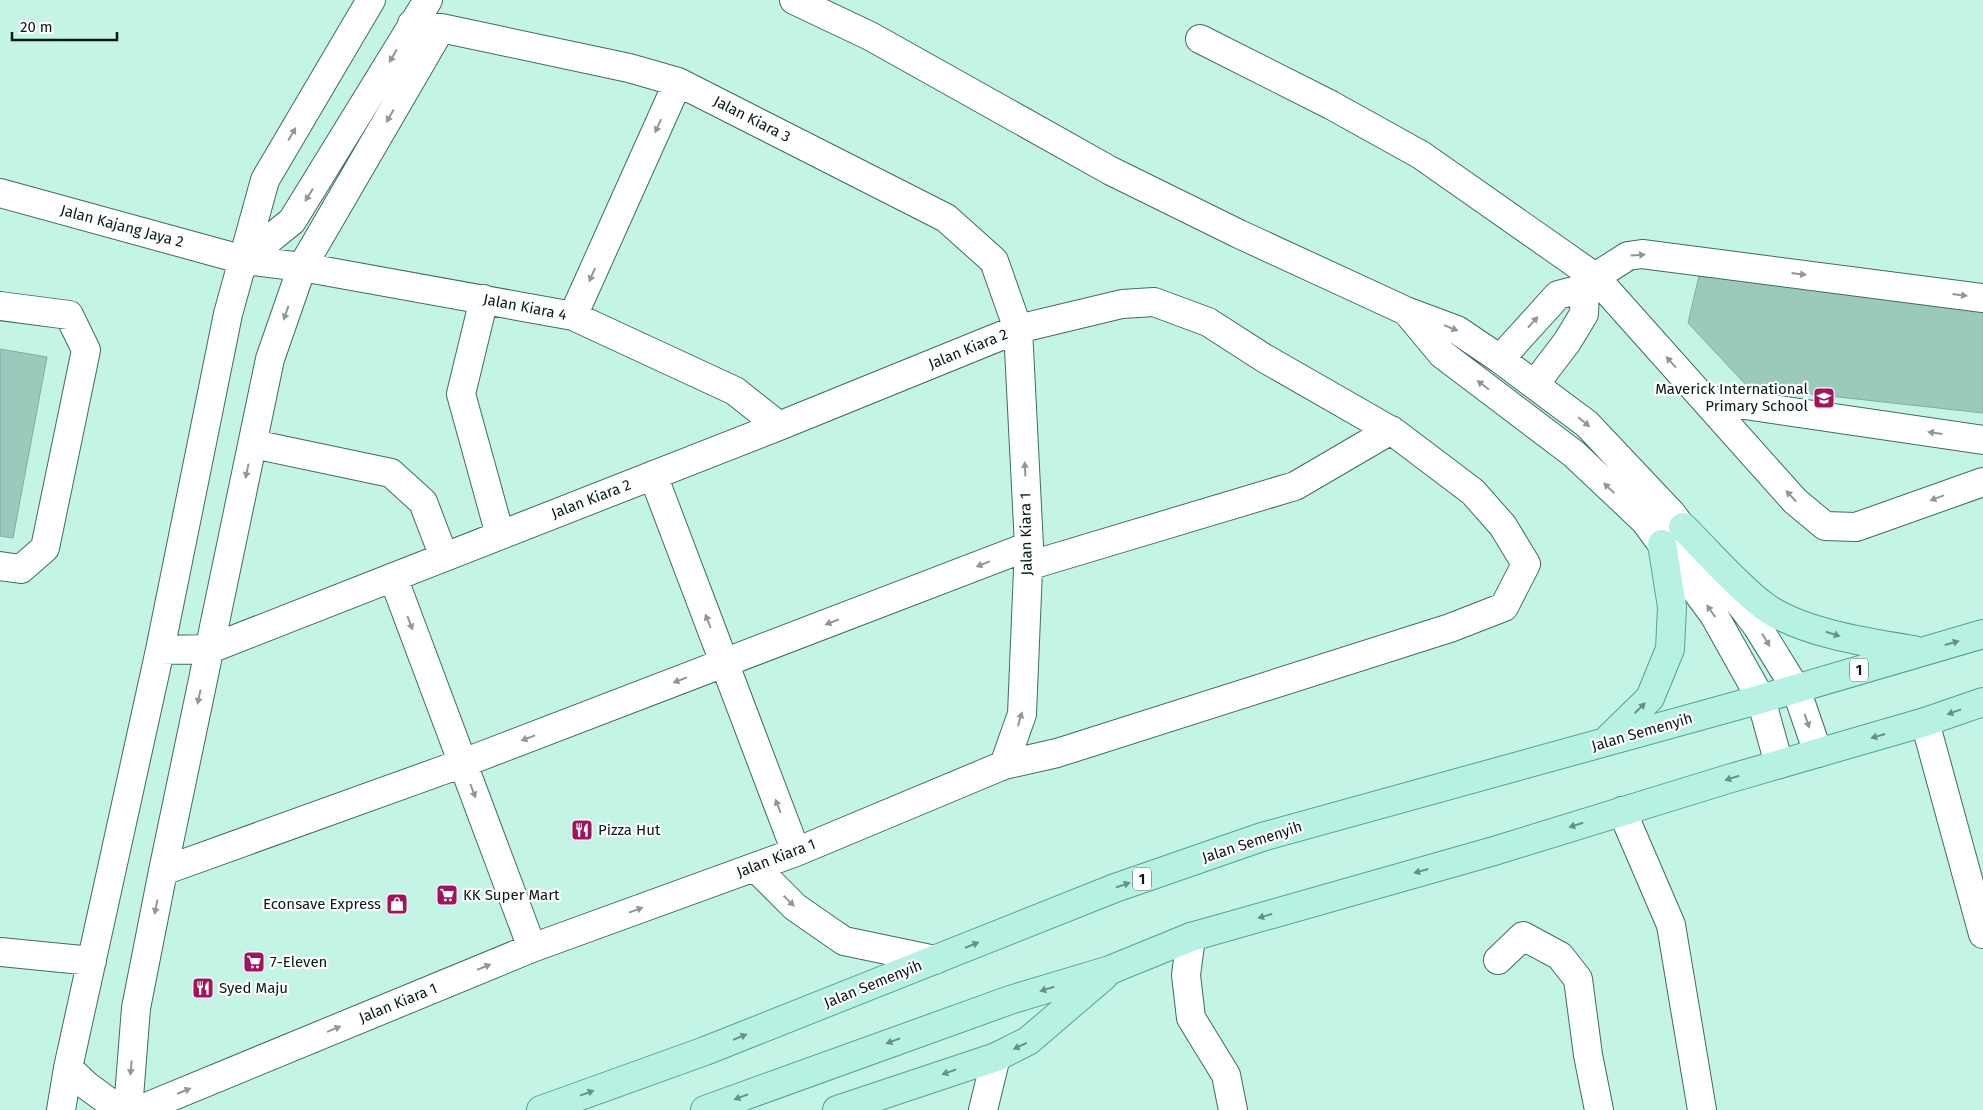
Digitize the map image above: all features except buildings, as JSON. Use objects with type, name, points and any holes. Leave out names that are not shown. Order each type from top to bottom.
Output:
[{"type":"main road","points":[[1683,527],[1760,604],[1790,620],[1851,640],[1922,652]]},
{"type":"main road","points":[[1605,742],[1650,698],[1670,649],[1672,607],[1662,544]]},
{"type":"main road","name":"Jalan Semenyih","points":[[541,1110],[705,1051],[1115,888],[1262,837],[1761,699],[1983,634]]},
{"type":"main road","points":[[705,1110],[1010,1000],[1110,970],[1190,937],[1485,853],[1925,722],[1983,702]]},
{"type":"main road","points":[[837,1110],[996,1057],[1028,1042],[1110,970]]},
{"type":"street","points":[[61,1110],[68,1068],[160,650],[228,314],[265,180],[371,0]]},
{"type":"street","points":[[244,260],[292,222],[428,0]]},
{"type":"street","points":[[794,0],[870,36],[1111,171],[1239,234],[1406,311],[1457,330],[1535,384],[1587,424],[1683,527],[1757,626],[1796,688],[1818,753]]},
{"type":"street","name":"Jalan Kiara 3","points":[[412,24],[441,28],[629,68],[678,82],[946,218],[994,261],[1018,329]]},
{"type":"street","points":[[128,1110],[136,1008],[270,359],[302,267],[441,28]]},
{"type":"street","points":[[1200,39],[1332,105],[1421,155],[1590,282],[1704,399],[1795,501],[1825,526],[1856,527],[1983,482]]},
{"type":"street","points":[[574,316],[678,82]]},
{"type":"street","name":"Jalan Kajang Jaya 2","points":[[0,193],[244,260]]},
{"type":"street","points":[[1500,359],[1558,295],[1590,282],[1628,256],[1642,254],[1983,298]]},
{"type":"street","name":"Jalan Kiara 4","points":[[244,260],[302,267],[574,316],[735,391],[779,426]]},
{"type":"street","points":[[1535,384],[1567,342],[1584,314],[1590,282]]},
{"type":"street","points":[[484,299],[461,394],[500,535]]},
{"type":"street","name":"Jalan Kiara 2","points":[[160,650],[210,649],[779,426],[1018,329],[1122,304],[1154,302],[1208,322],[1264,358],[1391,430],[1472,492],[1503,526],[1526,564],[1504,607],[1450,628],[1057,753],[1004,765]]},
{"type":"street","points":[[0,306],[69,315],[86,350],[46,548],[21,569],[0,566]]},
{"type":"street","points":[[1406,311],[1442,354],[1574,454],[1644,521],[1714,615],[1761,699],[1779,764]]},
{"type":"street","name":"Jalan Kiara 1","points":[[139,1110],[532,948],[796,852],[1004,765],[1022,714],[1028,556],[1018,329]]},
{"type":"street","points":[[1704,399],[1983,440]]},
{"type":"street","points":[[163,872],[463,763],[724,663],[1028,556],[1294,486],[1391,430]]},
{"type":"street","points":[[252,444],[392,473],[423,502],[444,557]]},
{"type":"street","points":[[653,475],[796,852]]},
{"type":"street","points":[[393,577],[532,948]]},
{"type":"street","points":[[1925,722],[1983,934]]},
{"type":"street","points":[[1622,811],[1671,925],[1702,1110]]},
{"type":"street","points":[[755,866],[795,907],[844,941],[936,960]]},
{"type":"street","points":[[1498,960],[1523,936],[1560,956],[1578,980],[1588,1055],[1599,1110]]},
{"type":"street","points":[[1190,937],[1186,975],[1191,1018],[1226,1075],[1233,1110]]},
{"type":"street","points":[[0,952],[92,961]]},
{"type":"street","points":[[983,1110],[996,1057]]},
{"type":"street","points":[[68,1068],[86,1085],[120,1110]]},
{"type":"place","name":"Maverick International Primary School","points":[[1824,398]]},
{"type":"place","name":"Pizza Hut","points":[[582,830]]},
{"type":"place","name":"KK Super Mart","points":[[447,895]]},
{"type":"place","name":"Econsave Express","points":[[397,904]]},
{"type":"place","name":"7-Eleven","points":[[254,962]]},
{"type":"place","name":"Syed Maju","points":[[203,988]]}]
